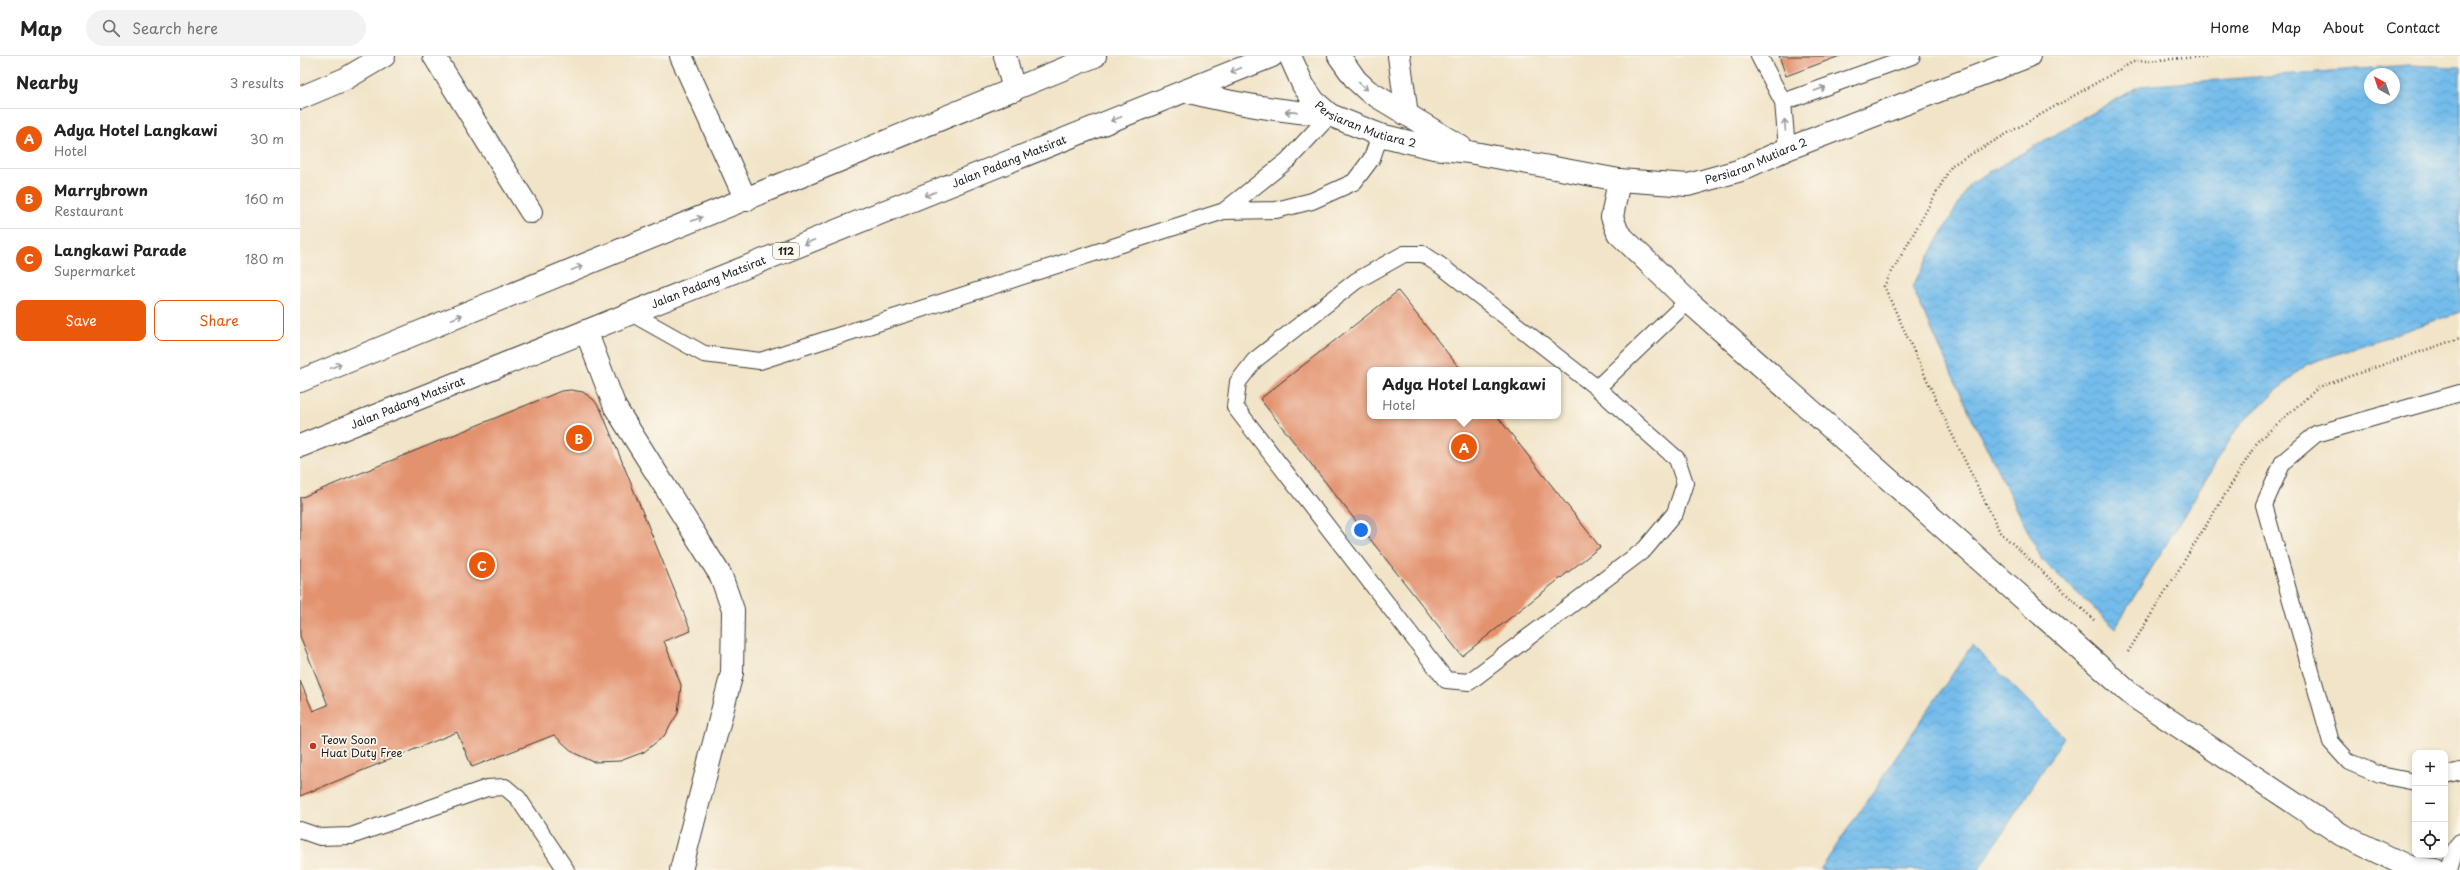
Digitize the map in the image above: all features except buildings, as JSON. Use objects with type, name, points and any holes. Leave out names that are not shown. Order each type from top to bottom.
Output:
[{"type":"street","points":[[300,98],[344,79],[384,56]]},
{"type":"street","points":[[434,56],[531,212]]},
{"type":"street","points":[[681,56],[746,200]]},
{"type":"street","points":[[1005,56],[1014,90]]},
{"type":"street","points":[[300,381],[1096,56]]},
{"type":"street","name":"Jalan Padang Matsirat","points":[[300,446],[1272,56]]},
{"type":"street","name":"Persiaran Mutiara 2","points":[[1290,56],[1308,94],[1330,115],[1380,135],[1434,148],[1469,152],[1619,180],[1688,185],[1738,171],[1787,149],[2029,56]]},
{"type":"street","name":"Persiaran Mutiara 2","points":[[1339,56],[1348,70],[1368,91],[1469,152]]},
{"type":"street","points":[[1398,56],[1407,115]]},
{"type":"street","points":[[1185,91],[1233,104],[1278,111],[1330,115]]},
{"type":"street","points":[[1619,180],[1612,217],[1618,232],[1688,301],[2133,696],[2342,835],[2409,867],[2435,870]]},
{"type":"street","points":[[586,331],[615,407],[721,576],[733,610],[732,673],[681,870]]},
{"type":"lane","points":[[1759,56],[1783,102],[1787,149]]},
{"type":"lane","points":[[1783,102],[1912,56]]},
{"type":"lane","points":[[1224,211],[1288,160],[1330,115]]},
{"type":"lane","points":[[631,313],[704,354],[760,361],[1224,211],[1276,210],[1312,201],[1354,182],[1372,158],[1380,135]]},
{"type":"lane","points":[[1404,254],[1423,254],[1442,266],[1597,388],[1677,459],[1685,483],[1675,513],[1645,549],[1469,682],[1446,680],[1235,408],[1238,382],[1255,360],[1356,281],[1404,254]]},
{"type":"lane","points":[[1597,388],[1688,301]]},
{"type":"lane","points":[[2412,781],[2380,775],[2349,762],[2330,742],[2264,505],[2283,462],[2316,434],[2460,392]]},
{"type":"lane","points":[[2448,774],[2460,771]]},
{"type":"lane","points":[[300,830],[320,837],[350,836],[488,788],[505,788],[518,798],[566,870]]},
{"type":"lane","points":[[2449,870],[2460,842]]},
{"type":"path","points":[[2095,621],[2000,532],[1949,428],[1884,286],[1952,165],[2133,62],[2211,56]]},
{"type":"path","points":[[2123,647],[2128,653],[2258,441],[2319,386],[2460,338]]},
{"type":"water","points":[[2408,65],[2460,67],[2460,312],[2305,365],[2239,425],[2115,628],[2042,560],[1972,418],[1912,287],[1970,183],[2140,86],[2364,68],[2364,104],[2400,104],[2400,68],[2370,68]]},
{"type":"water","points":[[1972,645],[2064,737],[1979,870],[1820,870]]},
{"type":"place","name":"Marrybrown","points":[[579,438]]},
{"type":"place","name":"Adya Hotel Langkawi","points":[[1464,447]]},
{"type":"place","name":"Langkawi Parade","points":[[482,565]]},
{"type":"place","name":"Teow Soon Huat Duty Free","points":[[313,746]]}]
